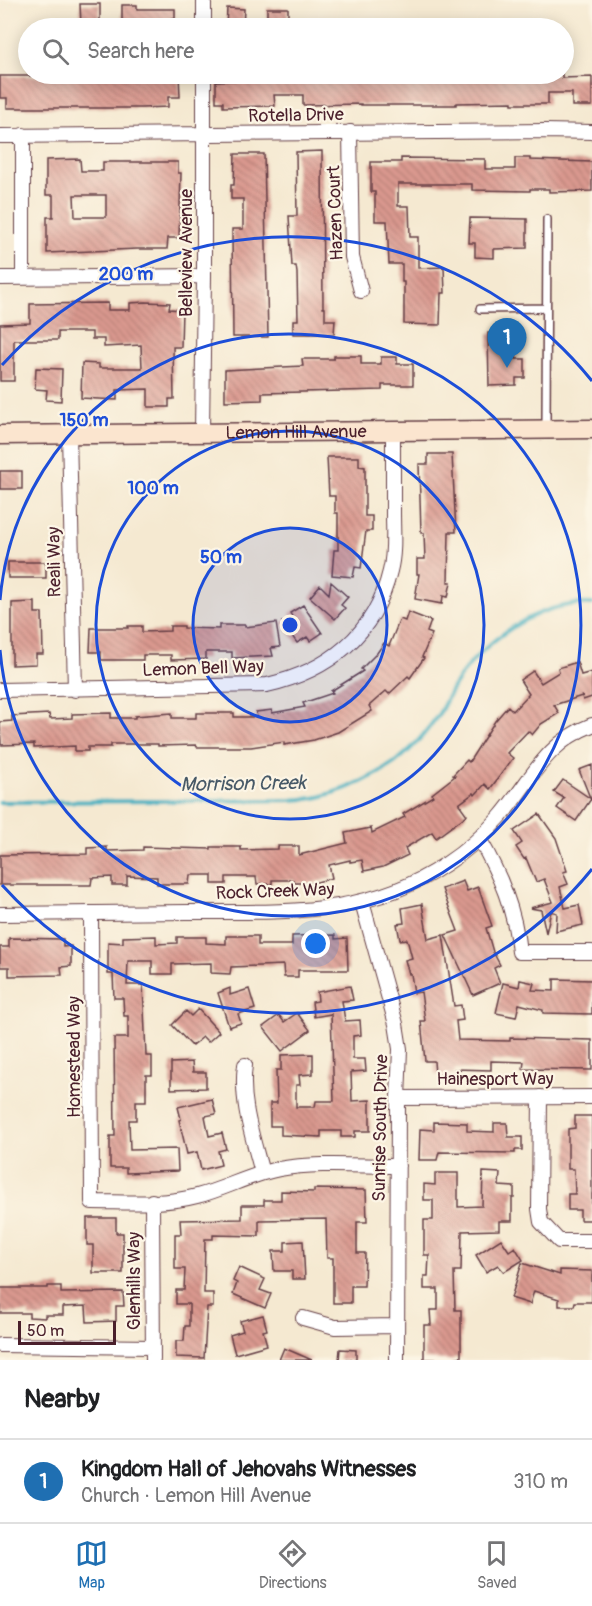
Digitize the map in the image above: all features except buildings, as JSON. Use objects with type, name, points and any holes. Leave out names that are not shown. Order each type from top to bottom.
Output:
[{"type":"street","points":[[204,0],[204,18]]},
{"type":"street","name":"Belleview Avenue","points":[[202,432],[204,84]]},
{"type":"street","name":"Hazen Court","points":[[350,132],[352,257],[362,291]]},
{"type":"street","name":"Rotella Drive","points":[[0,136],[592,132]]},
{"type":"street","points":[[23,135],[23,278]]},
{"type":"street","points":[[0,278],[204,276]]},
{"type":"street","name":"Lemon Hill Avenue","points":[[0,435],[592,429]]},
{"type":"street","name":"Lemon Bell Way","points":[[0,690],[267,685],[290,680],[327,662],[346,648],[372,616],[383,593],[390,570],[393,550],[393,430]]},
{"type":"street","name":"Reali Way","points":[[69,434],[75,690]]},
{"type":"street","name":"Rock Creek Way","points":[[0,914],[306,911],[362,902],[419,880],[444,865],[479,838],[500,817],[538,764],[551,751],[568,737],[592,725]]},
{"type":"street","points":[[479,838],[505,888],[514,918],[519,952],[592,952]]},
{"type":"street","name":"Sunrise South Drive","points":[[362,902],[396,1024],[400,1049],[398,1360]]},
{"type":"street","name":"Homestead Way","points":[[91,913],[92,1202],[152,1202]]},
{"type":"street","points":[[245,1065],[244,1092],[247,1112],[262,1173]]},
{"type":"street","points":[[540,1097],[539,1209],[541,1222],[559,1241],[592,1241]]},
{"type":"street","name":"Hainesport Way","points":[[398,1098],[592,1097]]},
{"type":"street","points":[[152,1202],[195,1197],[262,1173],[297,1166],[398,1166]]},
{"type":"street","name":"Glenhills Way","points":[[152,1202],[153,1353]]},
{"type":"street","points":[[303,1318],[335,1327],[398,1326]]},
{"type":"street","points":[[0,1345],[153,1353]]},
{"type":"lane","points":[[546,430],[547,219]]},
{"type":"lane","points":[[480,309],[546,308]]},
{"type":"waterway","name":"Morrison Creek","points":[[0,802],[292,800],[316,798],[332,793],[378,773],[407,752],[435,719],[467,668],[481,653],[514,626],[552,609],[592,604]]},
{"type":"place","name":"Kingdom Hall of Jehovahs Witnesses","points":[[507,368]]}]
